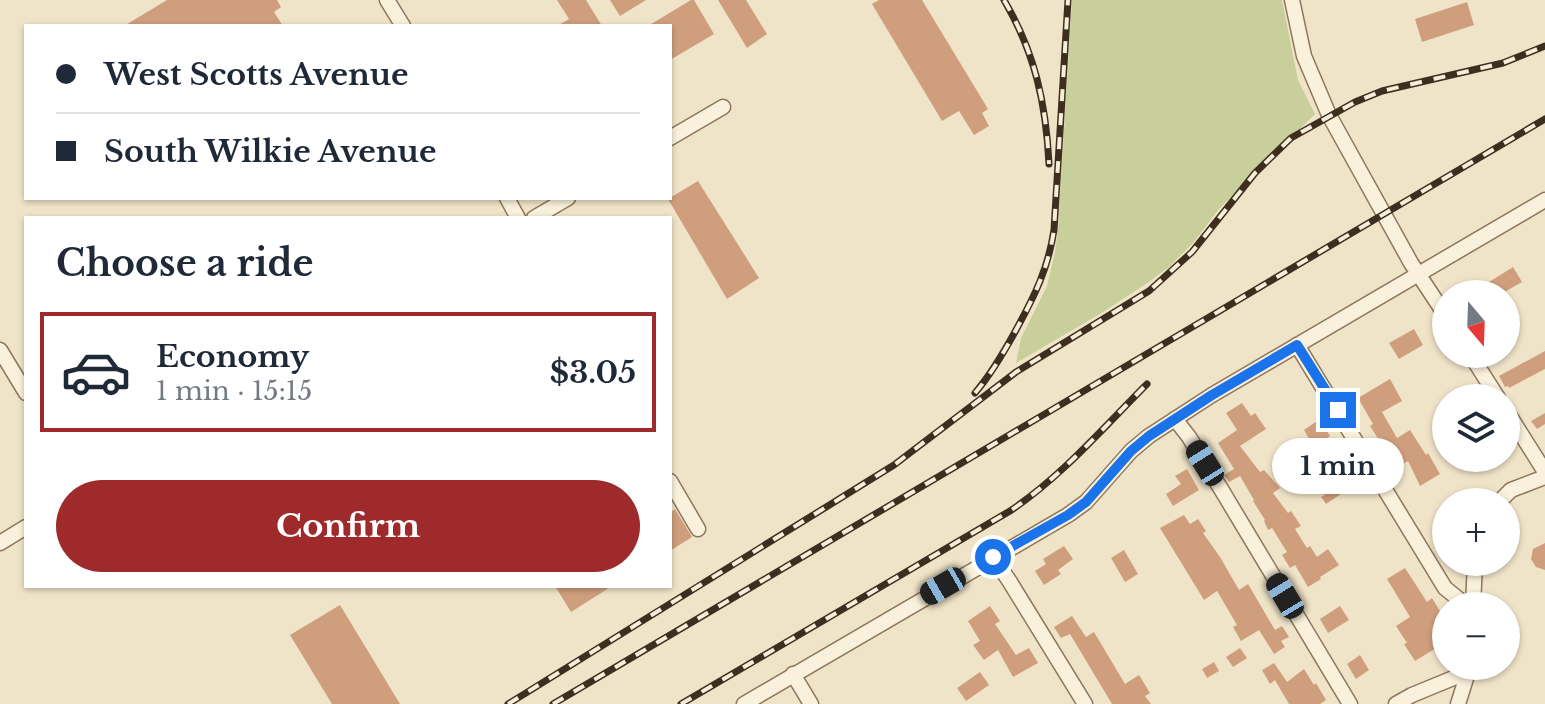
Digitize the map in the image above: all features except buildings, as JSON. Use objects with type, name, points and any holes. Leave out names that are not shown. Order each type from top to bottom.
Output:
[{"type":"street","points":[[387,0],[402,24]]},
{"type":"street","points":[[1292,0],[1304,56],[1321,98],[1432,294]]},
{"type":"street","points":[[672,137],[723,107]]},
{"type":"street","points":[[537,216],[565,200]]},
{"type":"street","points":[[744,704],[1068,515],[1086,502],[1131,451],[1149,436],[1297,345],[1545,200]]},
{"type":"street","points":[[1297,345],[1445,588],[1451,592]]},
{"type":"street","points":[[0,350],[24,390]]},
{"type":"street","points":[[1175,419],[1213,476],[1350,704]]},
{"type":"street","points":[[1515,488],[1545,474],[1520,433]]},
{"type":"street","points":[[672,484],[698,529]]},
{"type":"street","points":[[0,543],[24,528]]},
{"type":"street","points":[[993,557],[1085,704]]},
{"type":"street","points":[[793,674],[811,704]]},
{"type":"street","points":[[1396,704],[1445,680]]},
{"type":"street","points":[[1458,704],[1466,680]]},
{"type":"green space","points":[[1072,0],[1282,0],[1298,80],[1315,114],[1219,209],[1193,243],[1170,266],[1100,314],[1016,363],[1021,338],[1047,286],[1055,252]]},
{"type":"railway","points":[[1004,0],[1024,39],[1037,79],[1049,164]]},
{"type":"railway","points":[[975,393],[997,362],[1029,305],[1051,244],[1068,0]]},
{"type":"railway","points":[[508,704],[894,465],[1016,372],[1149,291],[1192,252],[1255,173],[1291,138],[1355,102],[1382,91],[1503,63],[1545,46]]},
{"type":"railway","points":[[553,704],[1545,119]]},
{"type":"railway","points":[[681,704],[1010,511],[1065,467],[1147,384]]},
{"type":"route","points":[[993,557],[1086,502],[1131,451],[1149,436],[1297,345],[1338,410]]}]
